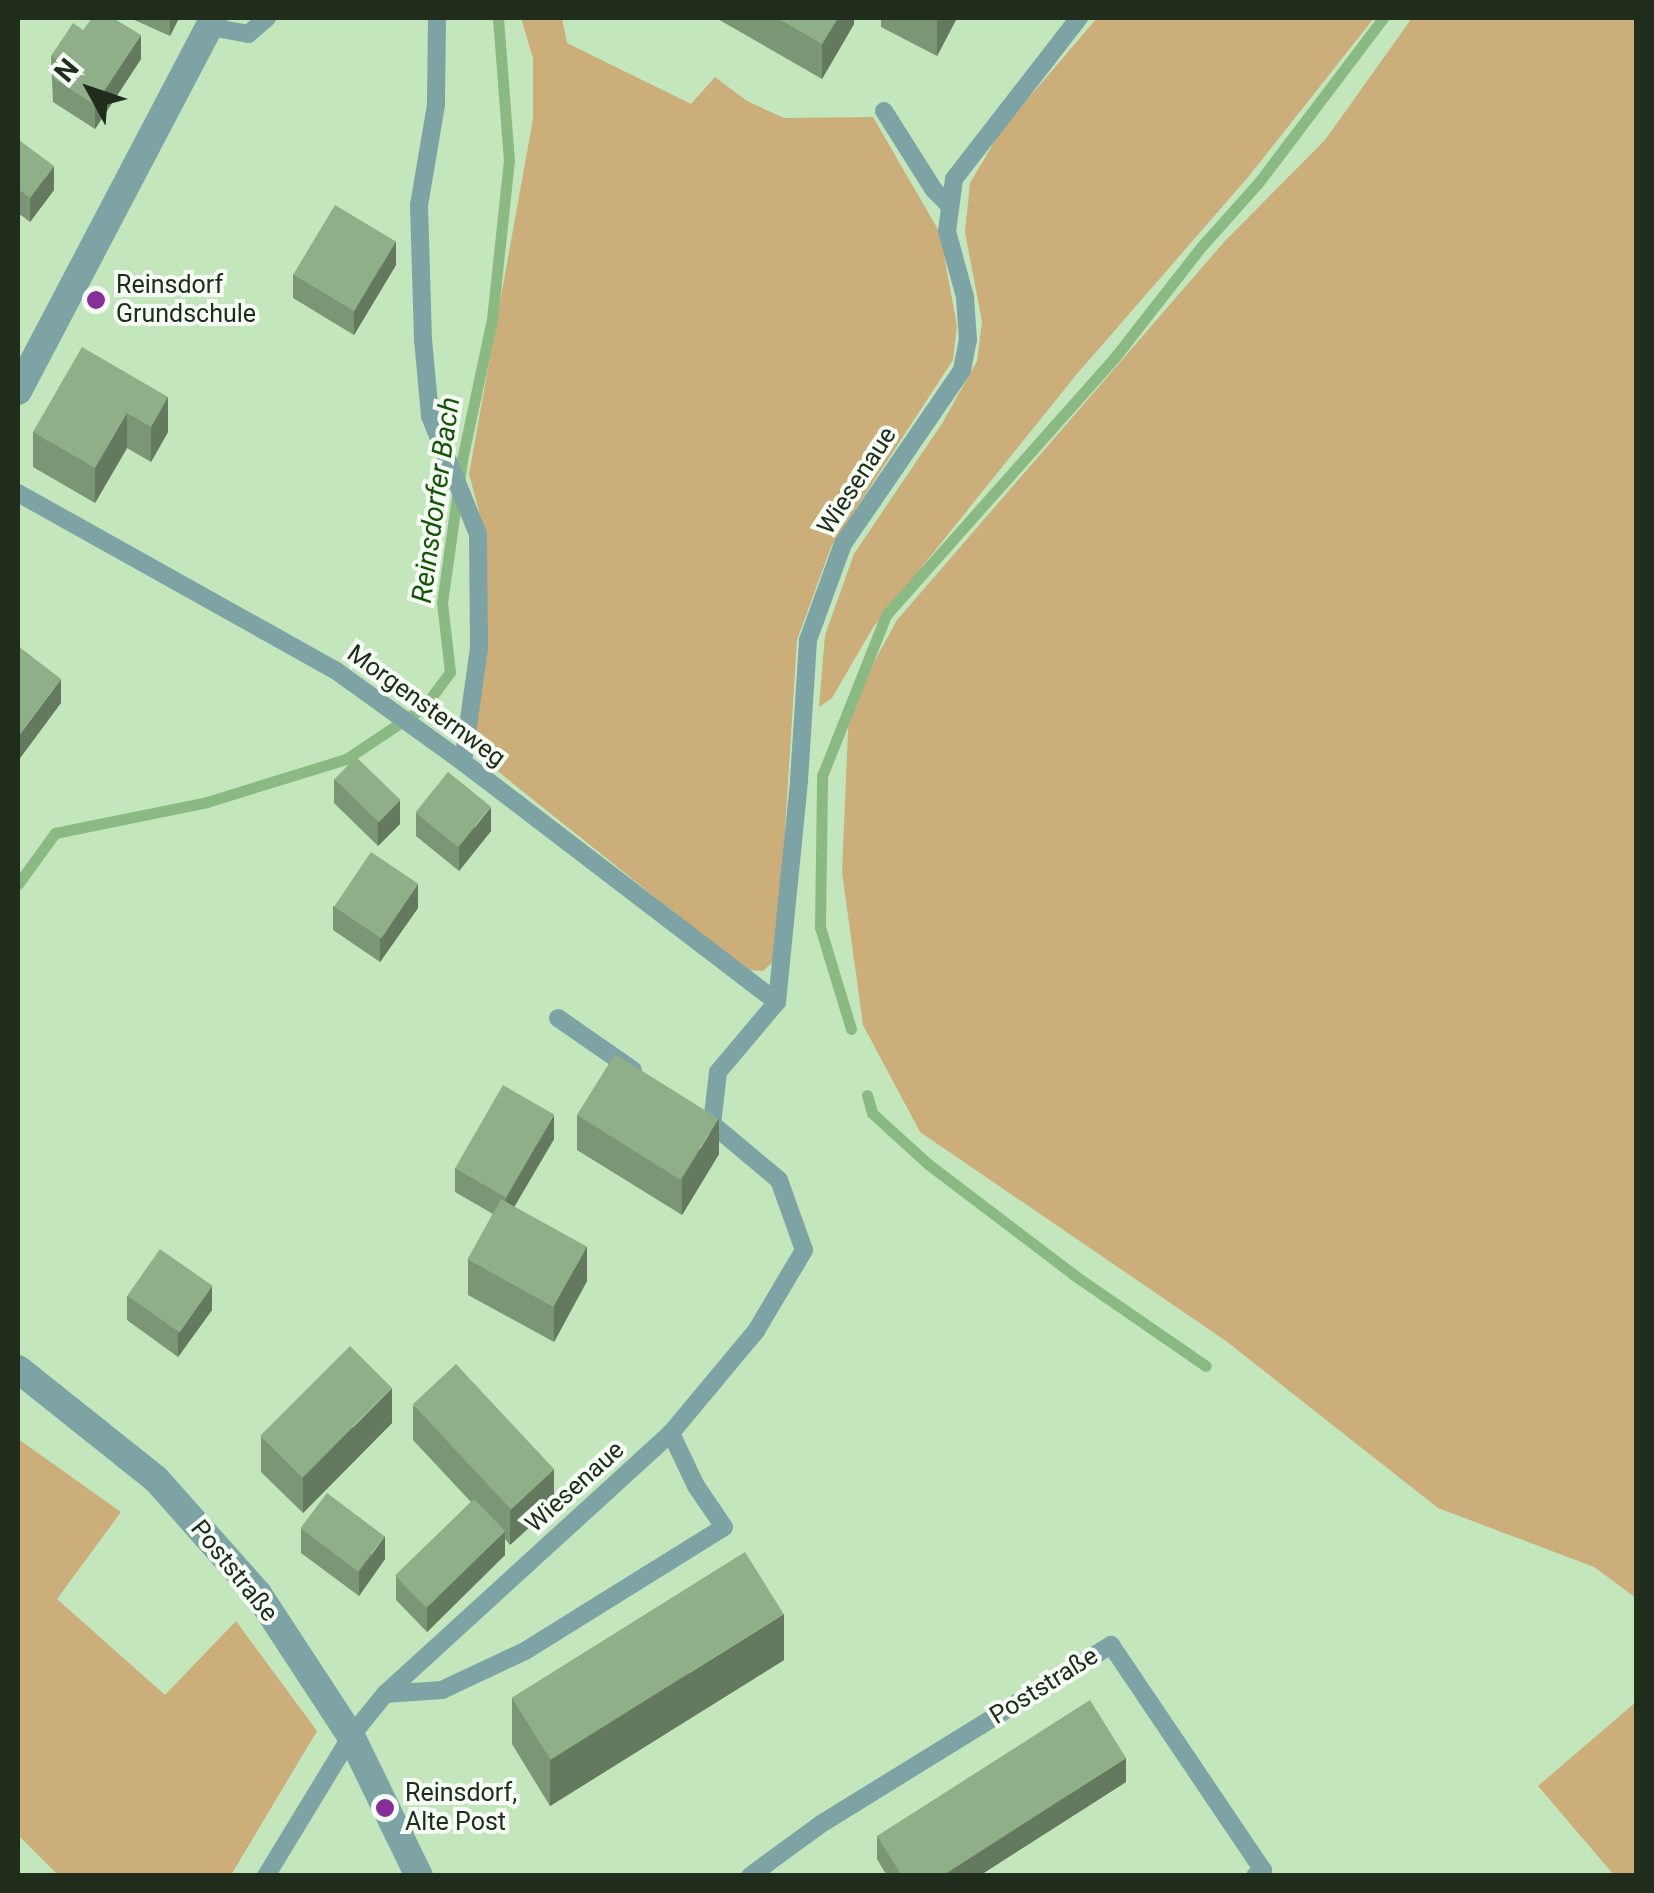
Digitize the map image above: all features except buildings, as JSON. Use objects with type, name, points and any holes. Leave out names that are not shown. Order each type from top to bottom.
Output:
[{"type":"street","points":[[18,391],[212,22]]},
{"type":"street","name":"Poststraße","points":[[18,1369],[168,1493],[258,1594],[351,1736],[419,1876]]},
{"type":"lane","points":[[212,22],[248,34],[267,18]]},
{"type":"lane","points":[[438,18],[436,105],[420,205],[430,416],[478,534],[479,648],[464,762]]},
{"type":"lane","name":"Wiesenaue","points":[[266,1876],[351,1736],[385,1694],[671,1433],[756,1331],[804,1250],[780,1180],[704,1119],[718,1072],[777,1002],[800,780],[808,640],[843,544],[962,370],[966,297],[947,231],[954,179],[1080,18]]},
{"type":"lane","points":[[884,111],[934,190],[949,205]]},
{"type":"lane","name":"Morgensternweg","points":[[18,493],[334,670],[464,762],[777,1002]]},
{"type":"lane","points":[[558,1018],[650,1082]]},
{"type":"lane","points":[[385,1694],[442,1690],[525,1651],[724,1527],[696,1486],[671,1433]]},
{"type":"lane","name":"Poststraße","points":[[750,1876],[821,1824],[1111,1645],[1261,1874]]},
{"type":"shaded area","points":[[521,18],[562,18],[567,43],[691,104],[715,77],[747,101],[784,118],[873,117],[940,233],[957,326],[953,360],[831,547],[797,640],[777,958],[763,971],[746,970],[485,761],[474,740],[485,534],[469,474],[533,119],[533,58]]},
{"type":"shaded area","points":[[1097,18],[1374,18],[1249,176],[1076,375],[872,629],[832,698],[819,707],[825,635],[854,554],[943,422],[977,361],[982,322],[965,232],[970,183],[1002,129]]},
{"type":"shaded area","points":[[1412,18],[1636,18],[1636,1598],[1594,1567],[1438,1508],[1226,1341],[920,1132],[863,1025],[842,872],[849,708],[897,620],[1224,242],[1325,140]]},
{"type":"shaded area","points":[[18,1439],[121,1512],[57,1599],[165,1695],[236,1621],[317,1731],[231,1875],[58,1875],[18,1835]]},
{"type":"shaded area","points":[[1636,1702],[1636,1875],[1614,1875],[1538,1786]]},
{"type":"waterway","name":"Reinsdorfer Bach","points":[[18,884],[55,833],[207,802],[346,759],[424,707],[450,672],[442,603],[462,460],[492,319],[509,161],[498,18]]},
{"type":"waterway","points":[[851,1029],[820,927],[822,776],[886,615],[1115,357],[1201,247],[1259,182],[1383,18]]},
{"type":"waterway","points":[[867,1095],[872,1113],[928,1164],[1074,1275],[1206,1366]]},
{"type":"place","name":"Reinsdorf Grundschule","points":[[96,300]]},
{"type":"place","name":"Reinsdorf, Alte Post","points":[[385,1808]]}]
